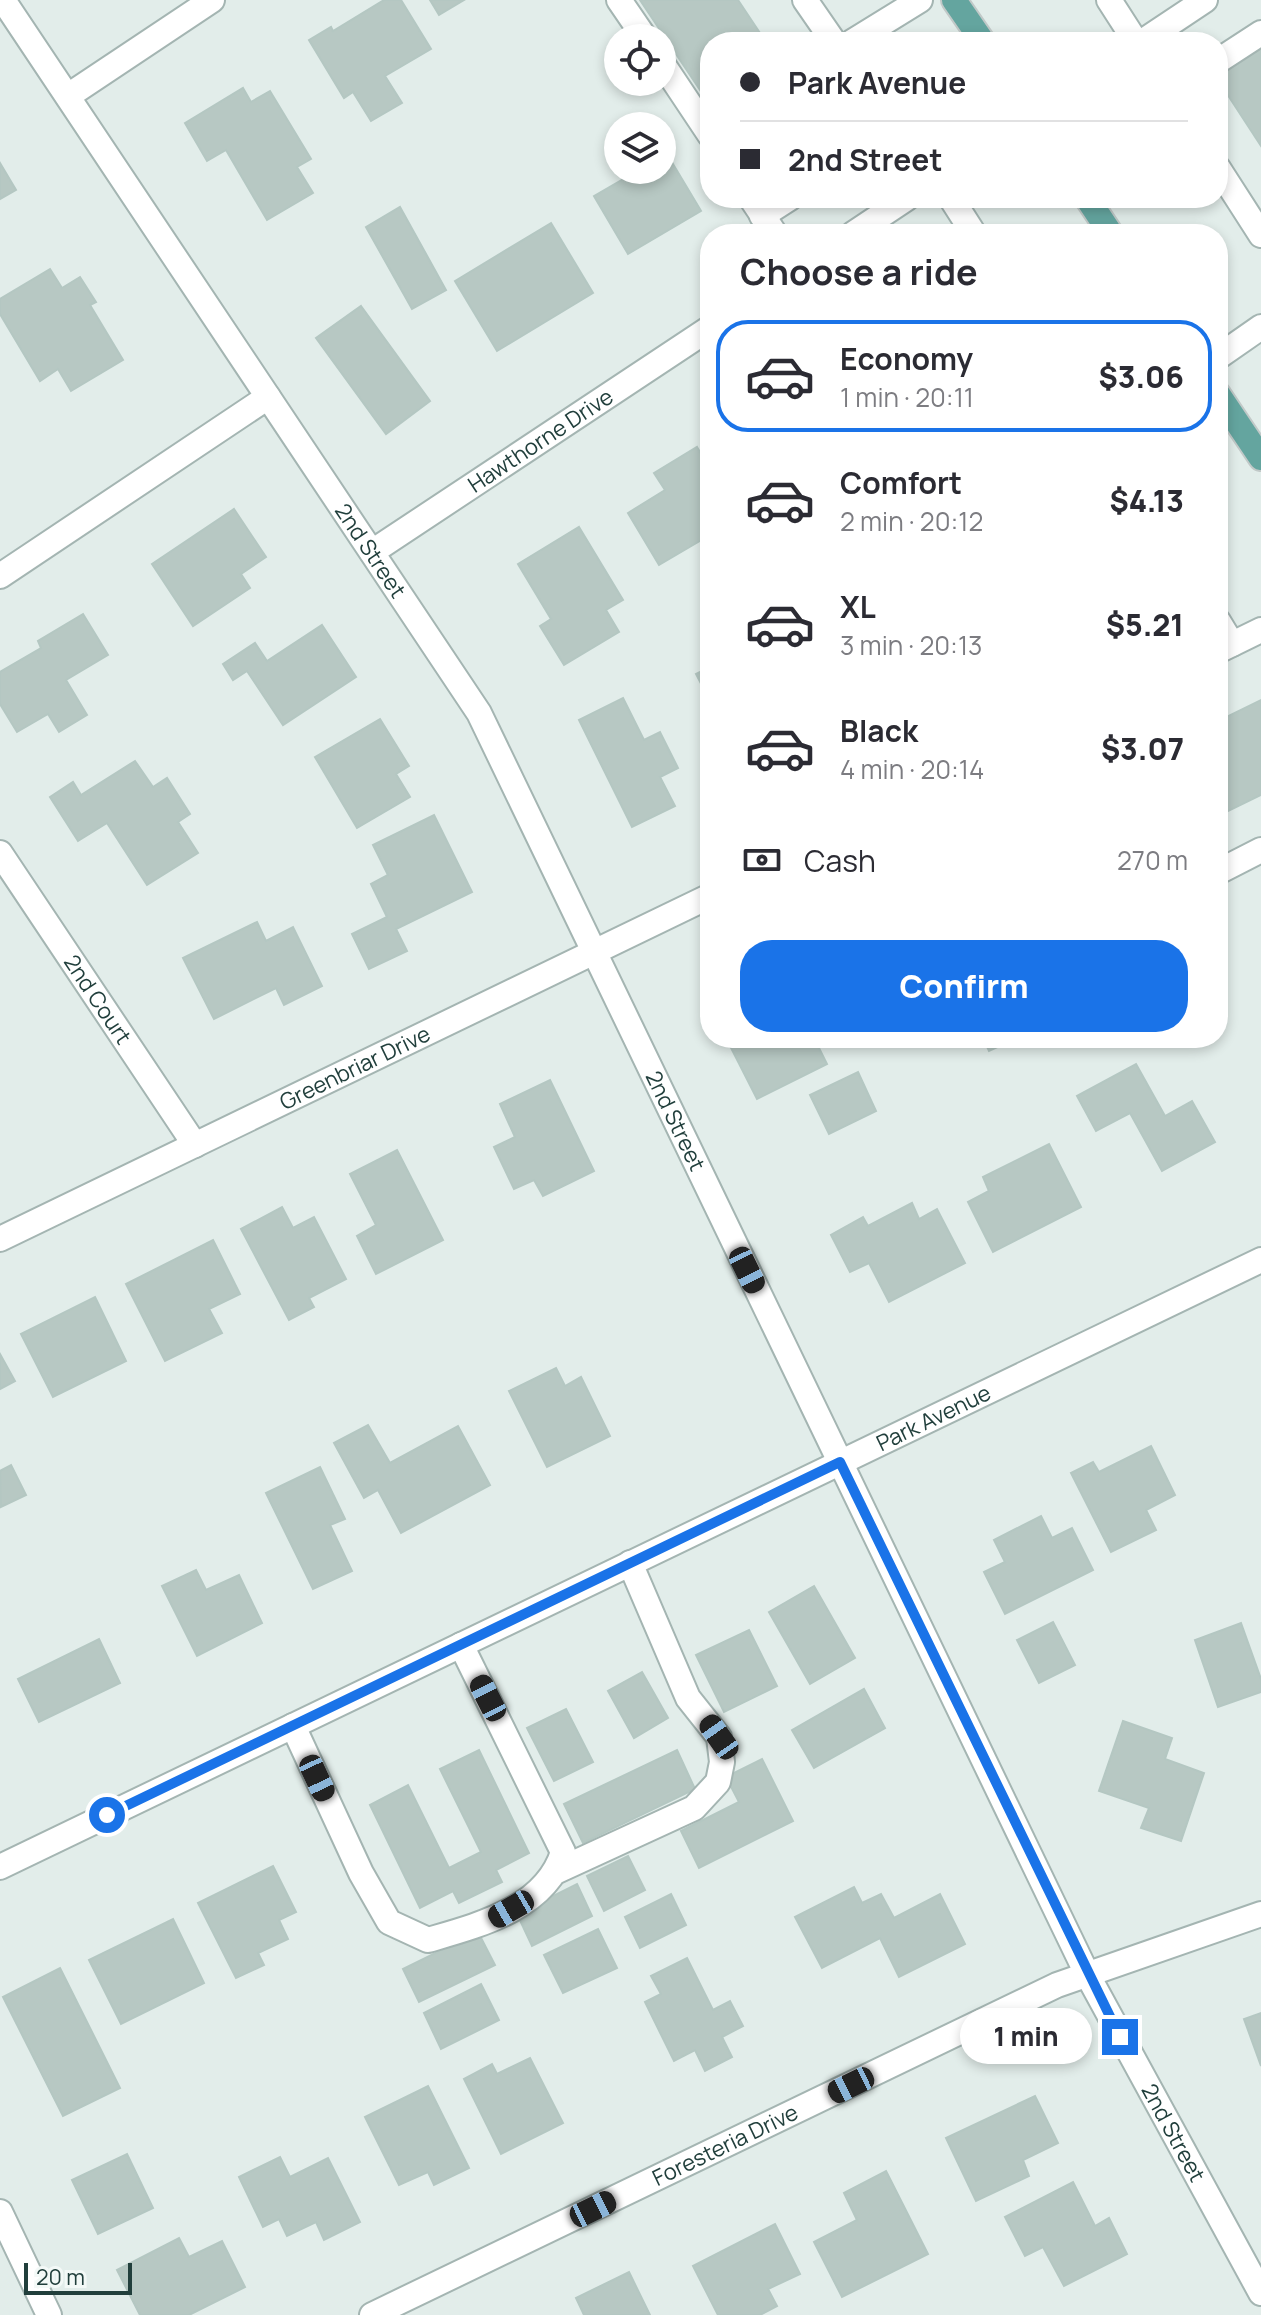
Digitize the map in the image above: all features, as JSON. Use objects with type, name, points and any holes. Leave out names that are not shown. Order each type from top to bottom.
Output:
[{"type":"main road","points":[[954,0],[976,32]]},
{"type":"main road","points":[[1228,409],[1261,458]]},
{"type":"street","name":"2nd Street","points":[[3,0],[479,713],[1087,1974],[1261,2293]]},
{"type":"street","points":[[68,96],[212,0]]},
{"type":"street","points":[[619,0],[635,24]]},
{"type":"street","points":[[805,0],[827,32]]},
{"type":"street","points":[[883,32],[920,0]]},
{"type":"street","points":[[1109,0],[1132,32]]},
{"type":"street","points":[[1155,32],[1205,0]]},
{"type":"street","points":[[1228,54],[1261,33]]},
{"type":"street","points":[[676,84],[700,120]]},
{"type":"street","points":[[1228,184],[1261,235]]},
{"type":"street","points":[[868,224],[892,208]]},
{"type":"street","points":[[1228,350],[1261,327]]},
{"type":"street","name":"Hawthorne Drive","points":[[372,552],[700,335]]},
{"type":"street","points":[[0,576],[268,397]]},
{"type":"street","points":[[1228,646],[1261,630]]},
{"type":"street","points":[[1228,867],[1261,850]]},
{"type":"street","name":"2nd Court","points":[[0,853],[195,1145]]},
{"type":"street","name":"Greenbriar Drive","points":[[0,1239],[700,901]]},
{"type":"street","name":"Park Avenue","points":[[0,1867],[1261,1260]]},
{"type":"street","points":[[293,1726],[361,1873],[389,1922],[428,1940],[487,1923],[534,1895],[557,1871],[694,1808],[718,1782],[722,1762],[719,1737],[688,1698],[630,1563]]},
{"type":"street","points":[[461,1645],[563,1852],[557,1871]]},
{"type":"street","name":"Foresteria Drive","points":[[372,2315],[1057,1985],[1261,1914]]},
{"type":"street","points":[[0,2212],[49,2315]]},
{"type":"building","points":[[384,0],[401,0],[431,49],[385,76],[402,103],[371,121],[353,92],[344,98],[309,40],[331,27],[333,31]]},
{"type":"building","points":[[430,0],[464,0],[439,15]]},
{"type":"building","points":[[640,0],[738,0],[759,32],[700,32],[700,90],[676,54],[676,24],[656,24]]},
{"type":"building","points":[[1261,45],[1261,146],[1228,95],[1228,66]]},
{"type":"building","points":[[243,88],[251,102],[270,91],[311,159],[297,167],[313,193],[267,220],[226,150],[207,161],[185,123]]},
{"type":"building","points":[[0,163],[16,190],[0,199]]},
{"type":"building","points":[[676,169],[701,211],[628,254],[594,196],[615,184],[676,184]]},
{"type":"building","points":[[400,207],[446,290],[412,309],[366,227]]},
{"type":"building","points":[[551,223],[593,293],[497,351],[455,281]]},
{"type":"building","points":[[50,269],[62,288],[80,277],[96,302],[90,305],[123,360],[71,391],[58,369],[40,381],[0,314],[0,299]]},
{"type":"building","points":[[361,306],[430,401],[386,434],[316,338]]},
{"type":"building","points":[[697,447],[700,452],[700,541],[659,565],[628,513],[665,490],[654,473]]},
{"type":"building","points":[[234,509],[266,557],[241,574],[250,588],[193,626],[152,564]]},
{"type":"building","points":[[579,527],[623,600],[606,610],[619,632],[564,665],[540,626],[551,619],[518,564]]},
{"type":"building","points":[[83,614],[108,655],[66,680],[87,715],[59,732],[48,714],[17,732],[0,704],[0,672],[41,648],[38,641]]},
{"type":"building","points":[[322,625],[356,677],[283,725],[247,671],[233,680],[223,664],[255,643],[267,661]]},
{"type":"building","points":[[623,698],[644,740],[660,732],[678,768],[660,777],[675,806],[632,827],[579,720]]},
{"type":"building","points":[[1261,700],[1261,795],[1228,811],[1228,716]]},
{"type":"building","points":[[380,719],[409,766],[396,774],[410,797],[357,828],[315,757]]},
{"type":"building","points":[[135,761],[153,787],[167,778],[190,814],[178,822],[198,853],[147,885],[107,823],[78,841],[50,797],[73,782],[81,795]]},
{"type":"building","points":[[434,815],[472,892],[396,929],[407,951],[369,969],[352,934],[387,917],[371,884],[388,875],[373,845]]},
{"type":"building","points":[[257,922],[266,941],[293,927],[322,986],[284,1005],[276,988],[214,1019],[183,958]]},
{"type":"building","points":[[731,1048],[819,1048],[827,1064],[757,1099]]},
{"type":"building","points":[[1136,1064],[1165,1116],[1192,1101],[1215,1142],[1162,1171],[1130,1113],[1096,1131],[1077,1096]]},
{"type":"building","points":[[858,1072],[876,1111],[829,1134],[810,1095]]},
{"type":"building","points":[[550,1080],[594,1171],[543,1196],[534,1180],[514,1189],[494,1147],[515,1137],[500,1104]]},
{"type":"building","points":[[1049,1144],[1081,1207],[993,1252],[968,1202],[989,1191],[983,1177]]},
{"type":"building","points":[[397,1150],[443,1240],[376,1274],[357,1236],[376,1225],[350,1174]]},
{"type":"building","points":[[912,1203],[919,1219],[937,1209],[965,1263],[889,1302],[869,1263],[850,1272],[831,1235],[863,1217],[868,1226]]},
{"type":"building","points":[[282,1207],[293,1228],[314,1217],[346,1279],[309,1298],[314,1307],[289,1320],[241,1229]]},
{"type":"building","points":[[213,1240],[240,1294],[209,1309],[222,1333],[165,1361],[126,1284]]},
{"type":"building","points":[[95,1297],[126,1361],[53,1397],[21,1334]]},
{"type":"building","points":[[0,1354],[15,1381],[0,1389]]},
{"type":"building","points":[[556,1368],[565,1386],[581,1377],[610,1436],[547,1467],[509,1391]]},
{"type":"building","points":[[368,1425],[390,1463],[458,1426],[490,1485],[401,1533],[378,1490],[364,1498],[334,1443]]},
{"type":"building","points":[[1151,1446],[1175,1495],[1146,1510],[1156,1530],[1111,1552],[1071,1473],[1093,1462],[1099,1472]]},
{"type":"building","points":[[11,1465],[26,1495],[1,1507],[0,1471]]},
{"type":"building","points":[[320,1467],[345,1519],[330,1525],[352,1571],[313,1589],[266,1493]]},
{"type":"building","points":[[1041,1516],[1052,1538],[1072,1528],[1093,1570],[1005,1614],[984,1572],[1005,1562],[994,1540]]},
{"type":"building","points":[[196,1570],[206,1590],[239,1575],[262,1623],[197,1656],[162,1586]]},
{"type":"building","points":[[814,1586],[855,1658],[810,1684],[769,1612]]},
{"type":"building","points":[[1053,1622],[1075,1665],[1039,1683],[1017,1640]]},
{"type":"building","points":[[1241,1623],[1261,1679],[1261,1692],[1218,1707],[1195,1640]]},
{"type":"building","points":[[749,1630],[777,1686],[724,1712],[696,1655]]},
{"type":"building","points":[[99,1639],[120,1683],[39,1722],[18,1679]]},
{"type":"building","points":[[642,1672],[668,1718],[634,1738],[608,1691]]},
{"type":"building","points":[[864,1689],[885,1728],[814,1768],[792,1730]]},
{"type":"building","points":[[566,1709],[593,1762],[554,1781],[527,1728]]},
{"type":"building","points":[[1123,1721],[1172,1738],[1165,1759],[1204,1773],[1181,1841],[1141,1828],[1149,1808],[1099,1791]]},
{"type":"building","points":[[479,1750],[529,1853],[496,1870],[502,1882],[459,1903],[453,1891],[420,1908],[370,1805],[408,1785],[449,1868],[481,1852],[440,1769]]},
{"type":"building","points":[[677,1750],[695,1789],[583,1843],[564,1804]]},
{"type":"building","points":[[762,1759],[793,1821],[699,1868],[681,1831],[739,1802],[726,1777]]},
{"type":"building","points":[[628,1856],[645,1890],[604,1911],[587,1876]]},
{"type":"building","points":[[273,1866],[296,1912],[279,1920],[288,1939],[258,1953],[264,1965],[236,1978],[198,1903]]},
{"type":"building","points":[[577,1884],[592,1916],[532,1946],[517,1914]]},
{"type":"building","points":[[854,1887],[862,1903],[881,1894],[894,1918],[940,1894],[965,1944],[899,1977],[880,1938],[822,1968],[795,1917]]},
{"type":"building","points":[[671,1894],[686,1925],[640,1948],[625,1917]]},
{"type":"building","points":[[173,1919],[204,1983],[121,2024],[89,1960]]},
{"type":"building","points":[[598,1929],[617,1968],[563,1993],[544,1955]]},
{"type":"building","points":[[478,1932],[495,1965],[419,2002],[403,1969]]},
{"type":"building","points":[[687,1958],[713,2010],[730,2001],[743,2026],[722,2037],[732,2057],[705,2071],[695,2050],[674,2061],[645,2002],[661,1994],[651,1976]]},
{"type":"building","points":[[60,1968],[120,2088],[63,2116],[3,1997]]},
{"type":"building","points":[[481,1984],[499,2020],[441,2049],[424,2013]]},
{"type":"building","points":[[1261,2013],[1261,2066],[1244,2019]]},
{"type":"building","points":[[530,2058],[563,2123],[501,2154],[464,2079],[492,2064],[497,2074]]},
{"type":"building","points":[[428,2086],[469,2168],[434,2185],[428,2172],[399,2185],[365,2117]]},
{"type":"building","points":[[1035,2096],[1058,2143],[1023,2160],[1029,2176],[976,2201],[946,2138]]},
{"type":"building","points":[[127,2154],[153,2208],[98,2234],[72,2180]]},
{"type":"building","points":[[280,2157],[290,2177],[328,2158],[360,2222],[324,2240],[316,2222],[287,2236],[279,2219],[263,2227],[239,2177]]},
{"type":"building","points":[[886,2171],[928,2254],[842,2297],[814,2242],[857,2220],[844,2193]]},
{"type":"building","points":[[1073,2182],[1095,2226],[1109,2218],[1127,2254],[1064,2286],[1043,2247],[1025,2256],[1005,2217]]},
{"type":"building","points":[[775,2224],[800,2274],[768,2289],[777,2306],[760,2315],[718,2315],[693,2266]]},
{"type":"building","points":[[179,2238],[189,2257],[222,2241],[245,2287],[189,2315],[140,2315],[117,2270]]},
{"type":"building","points":[[629,2272],[650,2315],[584,2315],[576,2298]]},
{"type":"route","points":[[107,1815],[840,1462],[1120,2037]]}]
